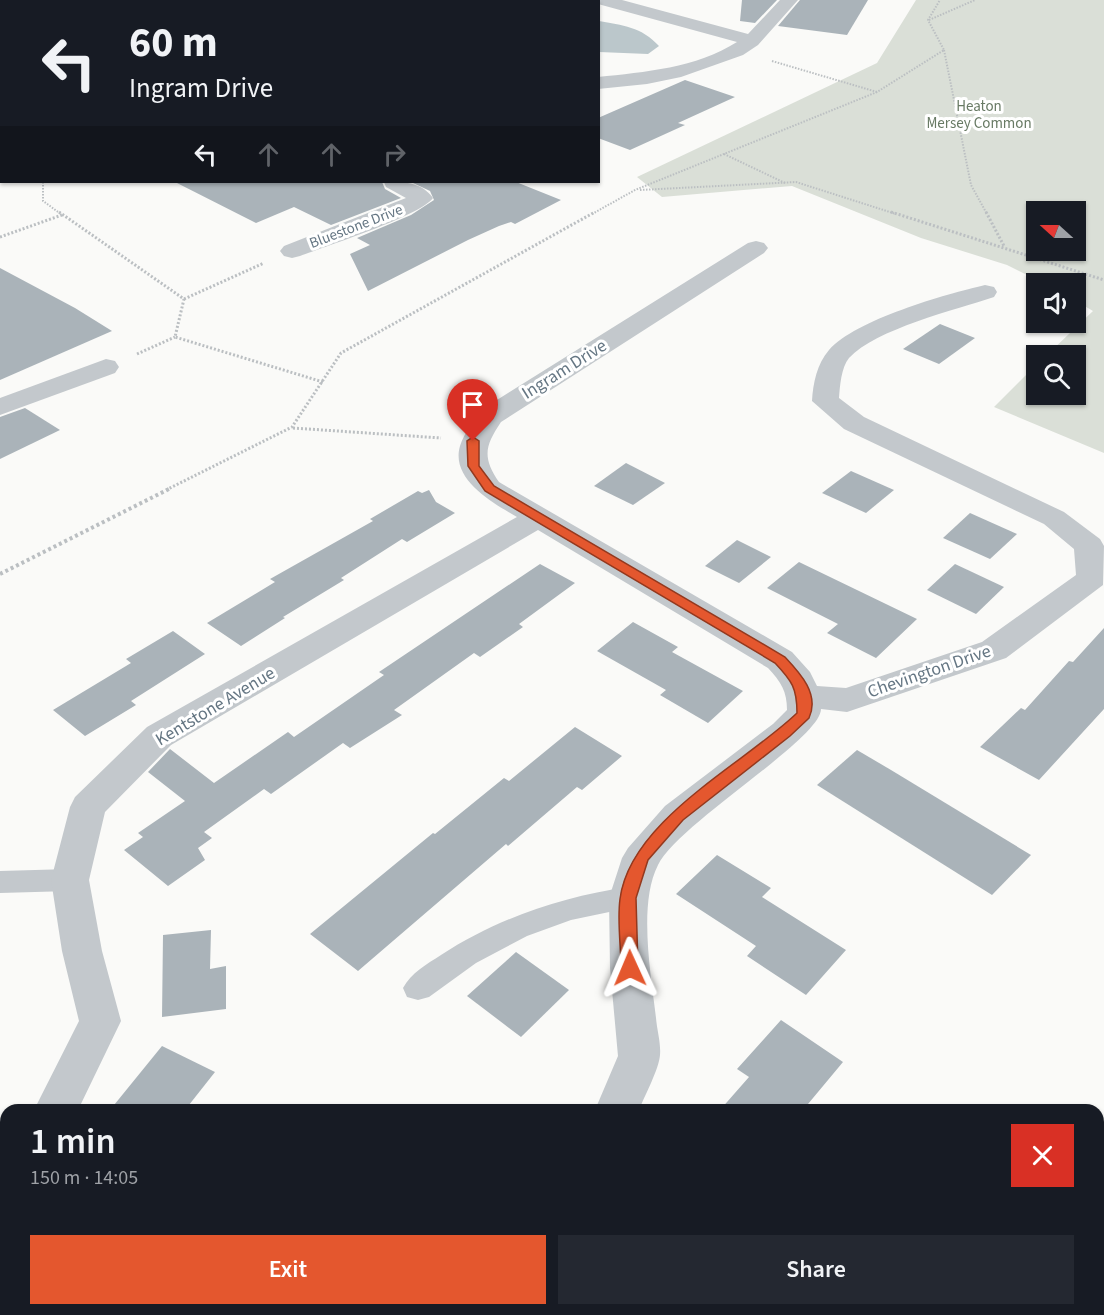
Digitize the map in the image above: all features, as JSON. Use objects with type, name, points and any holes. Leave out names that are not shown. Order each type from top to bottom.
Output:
[{"type":"street","points":[[603,0],[744,46]]},
{"type":"street","points":[[600,83],[647,78],[681,71],[744,46],[789,0]]},
{"type":"street","name":"Bluestone Drive","points":[[292,251],[404,208],[422,198],[396,183]]},
{"type":"street","name":"Ingram Drive","points":[[473,441],[491,416],[756,248]]},
{"type":"street","name":"Chevington Drive","points":[[804,696],[847,700],[994,650],[1092,578],[1089,546],[1054,518],[854,423],[825,401],[826,381],[839,354],[875,331],[985,292]]},
{"type":"street","points":[[0,407],[106,368]]},
{"type":"street","points":[[473,441],[474,466],[489,488],[780,660],[798,680],[804,696],[804,714],[785,733],[678,816],[641,858],[628,898],[630,968],[639,1056],[619,1104]]},
{"type":"street","name":"Kentstone Avenue","points":[[59,1104],[100,1021],[82,951],[70,880],[88,807],[159,736],[539,517]]},
{"type":"lane","points":[[0,882],[70,880]]},
{"type":"lane","points":[[418,988],[446,965],[477,945],[518,926],[590,902],[628,898]]},
{"type":"path","points":[[928,20],[940,0]]},
{"type":"path","points":[[928,20],[975,0]]},
{"type":"path","points":[[928,20],[944,50],[971,185],[1005,247]]},
{"type":"path","points":[[744,46],[877,92]]},
{"type":"path","points":[[0,574],[292,428],[341,353],[635,190],[877,92],[944,50]]},
{"type":"path","points":[[724,154],[785,183]]},
{"type":"path","points":[[635,190],[796,182],[1104,280]]},
{"type":"path","points":[[43,183],[43,201],[184,299]]},
{"type":"path","points":[[0,237],[63,215]]},
{"type":"path","points":[[184,299],[292,251]]},
{"type":"path","points":[[175,337],[184,299]]},
{"type":"path","points":[[106,368],[175,337],[323,381]]},
{"type":"path","points":[[292,428],[473,441]]},
{"type":"green space","name":"Heaton Mersey Common","points":[[916,0],[1104,0],[1104,453],[994,407],[1026,375],[1026,405],[1086,405],[1086,345],[1057,345],[1070,333],[1086,333],[1086,318],[1093,311],[1086,307],[1086,273],[1026,274],[1007,265],[921,238],[792,186],[662,197],[637,177],[877,63]]},
{"type":"shaded area","points":[[600,21],[624,26],[646,35],[659,46],[648,54],[600,52]]},
{"type":"building","points":[[742,0],[777,0],[755,23],[740,21]]},
{"type":"building","points":[[800,0],[868,0],[847,35],[778,26]]},
{"type":"building","points":[[685,80],[735,97],[678,123],[685,125],[630,150],[600,139],[600,117]]},
{"type":"building","points":[[177,183],[382,183],[385,189],[401,198],[331,225],[294,207],[256,223]]},
{"type":"building","points":[[413,183],[518,183],[561,200],[515,224],[511,222],[499,226],[468,240],[368,291],[350,254],[370,245],[357,238],[411,215],[434,200],[430,191]]},
{"type":"building","points":[[0,268],[75,308],[112,331],[0,380]]},
{"type":"building","points":[[940,324],[975,338],[939,364],[903,349]]},
{"type":"building","points":[[25,408],[60,430],[0,459],[0,417]]},
{"type":"building","points":[[626,463],[665,483],[633,505],[594,486]]},
{"type":"building","points":[[851,471],[894,490],[866,513],[822,493]]},
{"type":"building","points":[[429,490],[436,502],[455,513],[407,542],[402,539],[341,578],[344,580],[241,646],[207,623],[275,582],[270,579],[373,521],[370,519],[418,491],[422,493]]},
{"type":"building","points":[[970,513],[1017,534],[990,559],[943,538]]},
{"type":"building","points":[[737,540],[771,557],[739,583],[705,566]]},
{"type":"building","points":[[799,562],[917,619],[876,658],[827,633],[838,624],[767,588]]},
{"type":"building","points":[[540,564],[575,583],[519,624],[523,627],[480,657],[474,653],[394,710],[402,715],[350,748],[343,743],[271,794],[264,789],[204,832],[212,838],[198,848],[205,860],[168,886],[124,850],[143,837],[138,833],[185,801],[148,772],[170,749],[214,783],[288,732],[294,737],[384,675],[379,672]]},
{"type":"building","points":[[955,564],[1004,587],[976,614],[927,590]]},
{"type":"building","points":[[633,622],[678,647],[672,652],[743,691],[708,723],[660,695],[666,690],[597,651]]},
{"type":"building","points":[[1104,628],[1104,709],[1039,780],[980,747],[1021,708],[1025,710],[1069,661],[1073,662]]},
{"type":"building","points":[[173,631],[205,654],[131,701],[136,705],[85,736],[53,710],[131,663],[126,659]]},
{"type":"building","points":[[575,727],[622,756],[582,790],[577,787],[508,846],[506,844],[358,971],[310,934],[433,833],[435,834],[504,778],[509,781]]},
{"type":"building","points":[[857,750],[1031,855],[992,895],[817,785]]},
{"type":"building","points":[[717,855],[771,888],[762,897],[846,950],[806,995],[747,956],[756,946],[676,894]]},
{"type":"building","points":[[211,930],[210,969],[226,966],[226,1009],[162,1017],[163,935]]},
{"type":"building","points":[[516,952],[569,990],[521,1037],[467,996]]},
{"type":"building","points":[[781,1020],[843,1062],[808,1104],[725,1104],[749,1077],[737,1069]]},
{"type":"building","points":[[162,1046],[215,1072],[190,1104],[115,1104]]},
{"type":"route","points":[[473,441],[474,466],[489,488],[780,660],[798,680],[804,696],[804,714],[785,733],[678,816],[641,858],[628,898],[630,968]]}]
